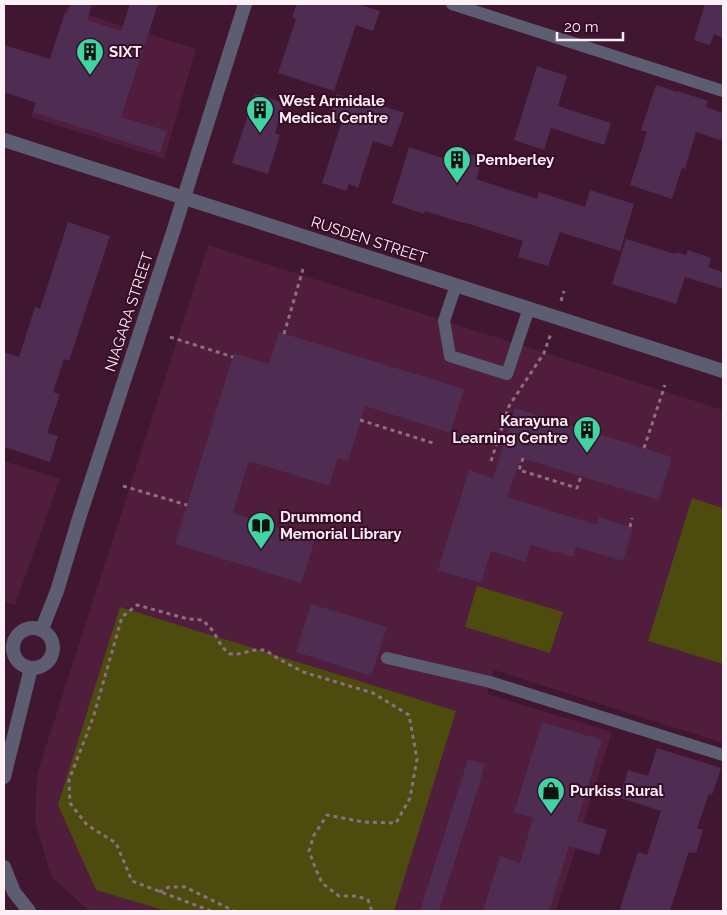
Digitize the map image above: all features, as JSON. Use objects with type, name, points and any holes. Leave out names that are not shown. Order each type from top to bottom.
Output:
[{"type":"street","name":"NIAGARA STREET","points":[[42,629],[57,591],[245,4]]},
{"type":"street","name":"RUSDEN STREET","points":[[4,140],[723,371]]},
{"type":"street","points":[[36,627],[49,634],[53,641],[54,650],[46,664],[31,668],[22,665],[15,658],[9,638],[23,630],[36,627]]},
{"type":"street","points":[[4,777],[31,668]]},
{"type":"street","points":[[4,867],[14,892],[29,911]]},
{"type":"lane","points":[[452,4],[723,91]]},
{"type":"lane","points":[[456,285],[444,321],[450,356],[508,374],[529,308]]},
{"type":"lane","points":[[387,658],[490,682],[723,754]]},
{"type":"path","points":[[284,334],[303,270]]},
{"type":"path","points":[[562,298],[564,291]]},
{"type":"path","points":[[491,461],[509,406],[544,353],[550,335]]},
{"type":"path","points":[[170,337],[233,357]]},
{"type":"path","points":[[644,448],[665,385]]},
{"type":"path","points":[[360,420],[436,444]]},
{"type":"path","points":[[522,458],[519,470],[527,473],[577,488],[580,476]]},
{"type":"path","points":[[123,486],[187,505]]},
{"type":"path","points":[[630,527],[632,518]]},
{"type":"path","points":[[211,911],[132,881],[116,843],[87,824],[70,804],[69,780],[93,718],[122,617],[137,605],[188,619],[203,620],[230,654],[265,650],[303,672],[373,693],[409,715],[418,759],[410,798],[396,824],[363,822],[327,815],[314,834],[309,851],[322,883],[339,896],[357,896],[368,900],[372,911]]},
{"type":"path","points":[[159,892],[170,887],[185,887],[234,911]]},
{"type":"shaded area","name":"SIXT","points":[[66,8],[196,49],[164,159],[31,117]]},
{"type":"shaded area","points":[[208,245],[723,410],[723,743],[494,670],[487,694],[612,732],[556,911],[89,911],[51,876],[35,820],[37,774]]},
{"type":"shaded area","points":[[4,461],[60,479],[15,605],[4,601]]},
{"type":"shaded area","points":[[692,498],[723,508],[723,664],[648,641]]},
{"type":"shaded area","points":[[477,586],[563,612],[550,653],[465,627]]},
{"type":"shaded area","points":[[120,607],[456,711],[394,911],[166,911],[96,890],[58,805]]},
{"type":"building","name":"SIXT","points":[[70,4],[92,4],[87,20],[121,31],[130,4],[158,4],[121,117],[167,131],[160,153],[33,112],[36,103],[4,92],[4,45],[50,59],[65,13],[67,14]]},
{"type":"building","points":[[297,4],[357,4],[380,11],[373,31],[356,25],[334,91],[278,73],[296,19],[292,17]]},
{"type":"building","points":[[705,4],[723,4],[723,38],[714,34],[710,45],[694,40]]},
{"type":"building","points":[[537,66],[567,76],[558,106],[611,123],[604,145],[551,128],[544,150],[514,140]]},
{"type":"building","points":[[656,85],[708,101],[706,107],[723,113],[723,141],[696,132],[685,169],[682,168],[672,199],[630,185],[647,132],[641,130]]},
{"type":"building","name":"West Armidale Medical Centre","points":[[255,94],[285,103],[275,133],[280,135],[268,174],[232,163]]},
{"type":"building","points":[[337,94],[376,107],[377,104],[404,113],[392,147],[373,141],[358,188],[349,184],[346,191],[322,183],[342,121],[329,117]]},
{"type":"building","points":[[409,147],[455,162],[459,151],[483,158],[476,179],[537,199],[539,192],[585,207],[590,190],[634,204],[620,251],[560,232],[548,266],[518,257],[523,241],[425,211],[424,214],[392,203]]},
{"type":"building","points":[[68,222],[110,236],[69,361],[64,359],[53,392],[60,394],[47,433],[58,436],[50,462],[4,447],[4,352],[19,357],[35,307],[40,309]]},
{"type":"building","points":[[626,239],[675,254],[676,252],[686,255],[688,250],[711,258],[708,267],[723,272],[723,289],[685,277],[676,304],[612,284]]},
{"type":"building","points":[[279,332],[464,389],[450,433],[365,406],[348,461],[338,458],[329,486],[249,461],[233,513],[315,539],[301,583],[175,544],[234,353],[269,364]]},
{"type":"building","points":[[515,408],[672,457],[659,500],[521,458],[507,497],[597,525],[599,517],[633,528],[623,561],[576,547],[573,557],[531,545],[525,562],[491,551],[481,583],[438,570],[469,470],[493,478]]},
{"type":"building","points":[[311,604],[387,627],[371,676],[296,652]]},
{"type":"building","name":"Purkiss Rural","points":[[542,722],[602,740],[577,821],[607,830],[599,855],[569,846],[549,911],[483,911],[500,856],[520,863],[533,818],[514,812]]},
{"type":"building","points":[[657,748],[721,768],[712,795],[709,794],[697,828],[703,830],[696,853],[689,852],[688,854],[670,911],[619,911],[638,852],[647,855],[661,811],[620,798],[628,770],[648,776]]},
{"type":"building","points":[[468,759],[485,764],[479,785],[439,911],[420,911]]},
{"type":"place","name":"SIXT","points":[[90,76]]},
{"type":"place","name":"West Armidale Medical Centre","points":[[260,134]]},
{"type":"place","name":"Pemberley","points":[[457,184]]},
{"type":"place","name":"Karayuna Learning Centre","points":[[587,454]]},
{"type":"place","name":"Drummond Memorial Library","points":[[261,550]]},
{"type":"place","name":"Purkiss Rural","points":[[551,815]]}]
